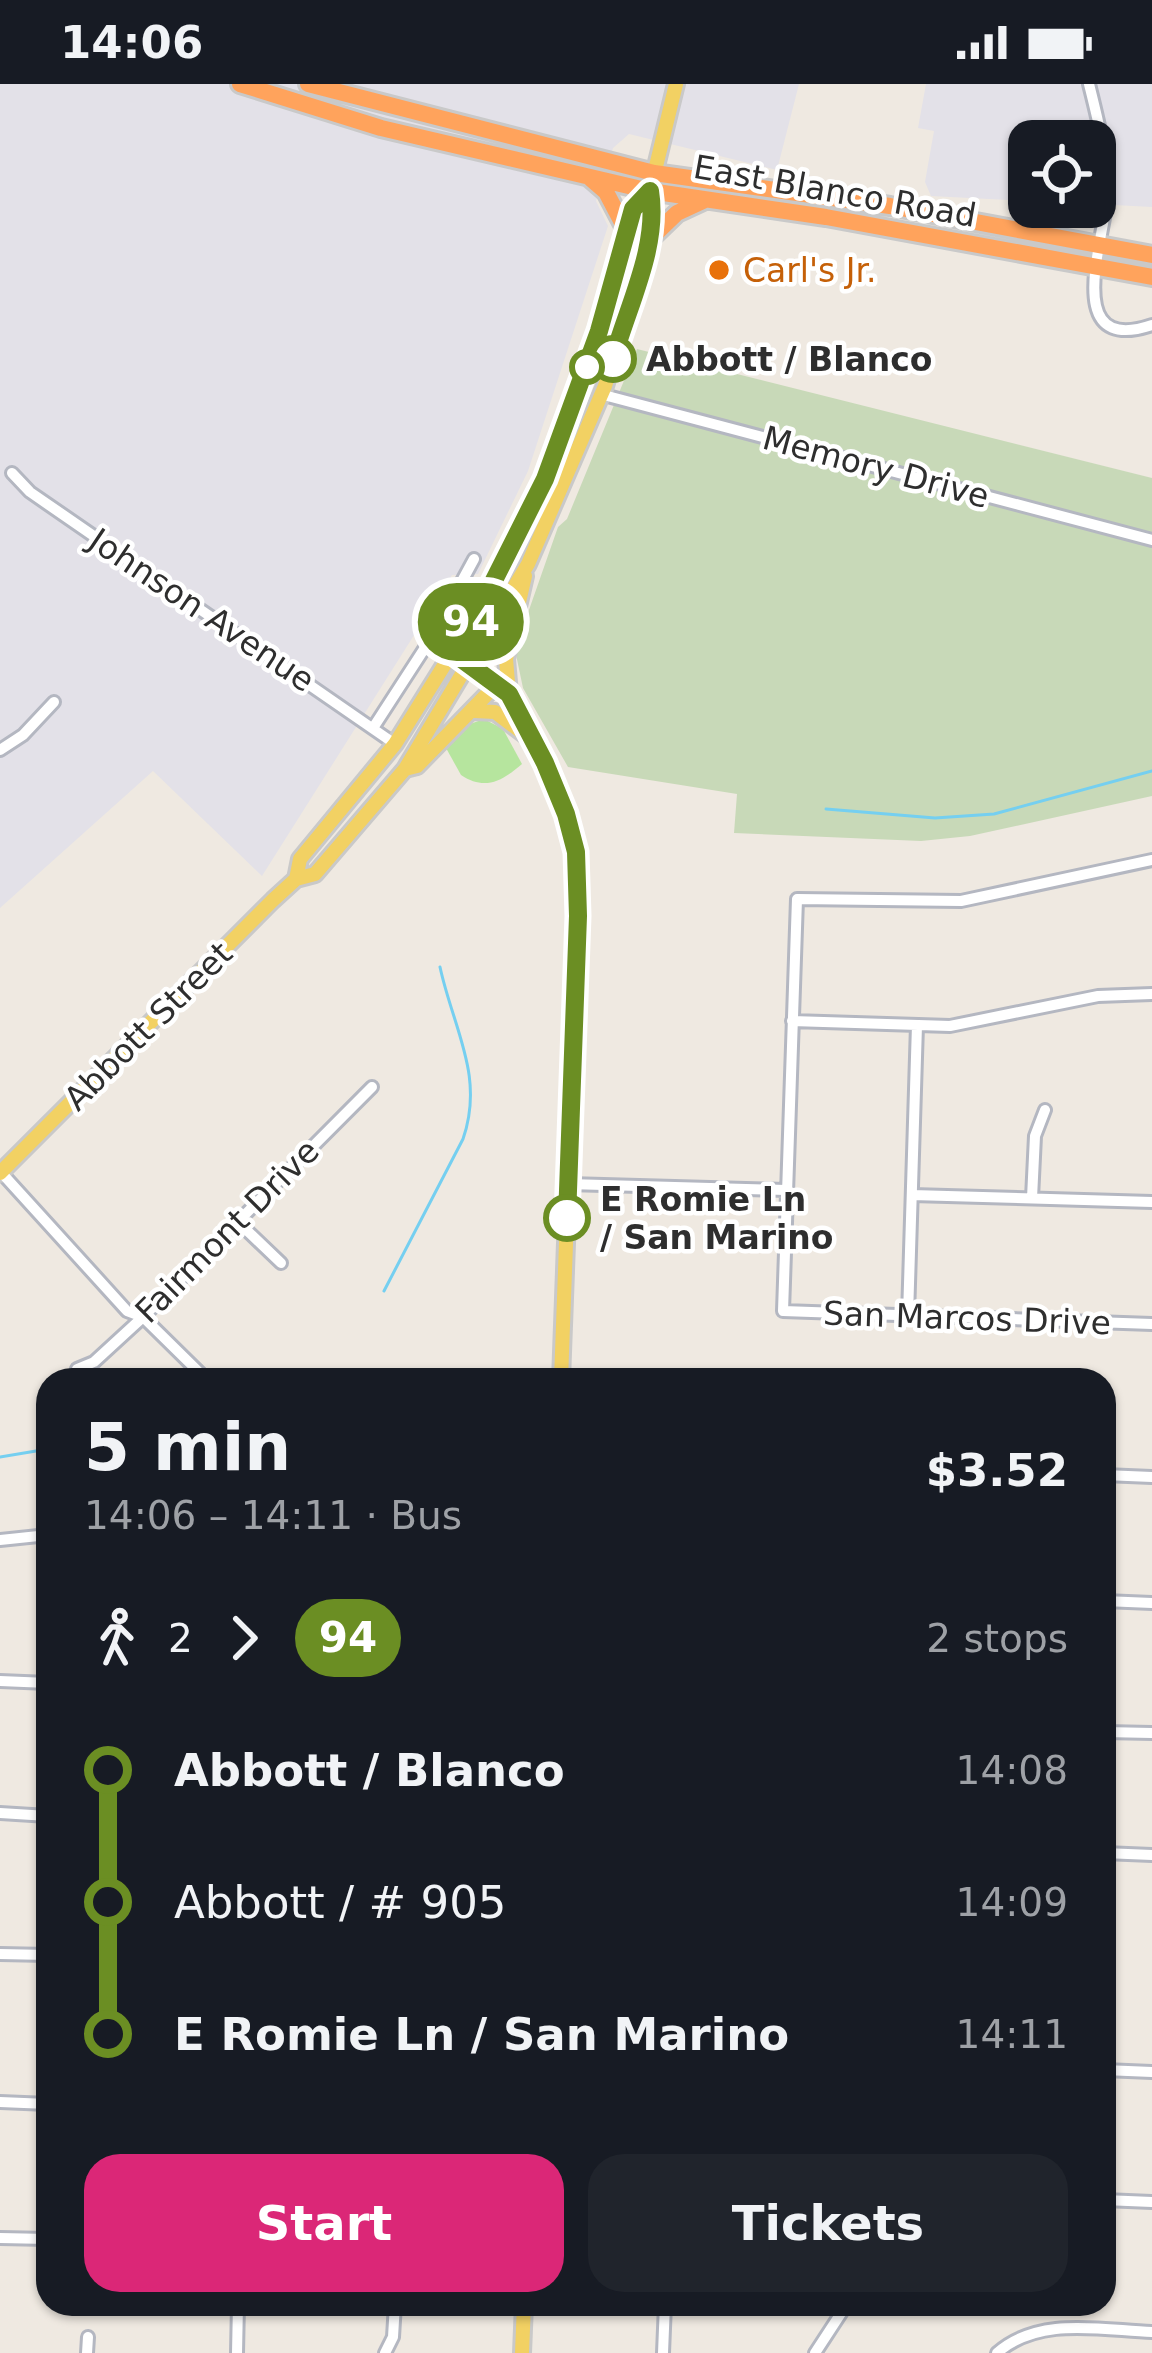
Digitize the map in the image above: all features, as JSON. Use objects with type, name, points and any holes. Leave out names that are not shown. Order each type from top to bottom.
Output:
[{"type":"highway","points":[[239,84],[381,128],[591,178],[652,182]]},
{"type":"highway","points":[[308,84],[652,182]]},
{"type":"highway","points":[[591,178],[606,192],[627,232]]},
{"type":"highway","name":"East Blanco Road","points":[[652,182],[705,200],[826,217],[1152,277]]},
{"type":"highway","name":"East Blanco Road","points":[[652,182],[890,206],[1152,255]]},
{"type":"highway","points":[[650,240],[676,213],[705,200]]},
{"type":"main road","name":"Abbott Street","points":[[0,1172],[296,879],[315,874],[405,770],[528,564],[600,394],[650,240],[652,182],[676,84]]},
{"type":"main road","name":"Abbott Street","points":[[296,879],[300,860],[395,744],[484,600],[545,479],[599,331],[633,209],[652,182]]},
{"type":"main road","points":[[405,770],[417,766],[503,689],[528,564]]},
{"type":"main road","points":[[452,652],[503,689],[535,742],[566,814],[578,873],[561,1368]]},
{"type":"main road","points":[[475,711],[495,712],[535,742]]},
{"type":"main road","points":[[522,2353],[524,2316]]},
{"type":"street","points":[[1089,84],[1107,198],[1091,288],[1097,312],[1113,327],[1135,331],[1152,325]]},
{"type":"street","name":"Memory Drive","points":[[600,394],[1152,540]]},
{"type":"street","name":"Johnson Avenue","points":[[12,473],[30,492],[395,744]]},
{"type":"street","points":[[374,728],[474,560]]},
{"type":"street","points":[[0,750],[23,735],[55,702]]},
{"type":"street","points":[[568,1184],[785,1190],[796,899],[961,901],[1152,860]]},
{"type":"street","points":[[792,1021],[962,1025],[1098,996],[1152,994]]},
{"type":"street","points":[[908,1316],[917,1025]]},
{"type":"street","name":"Fairmont Drive","points":[[79,1368],[94,1362],[143,1317],[372,1087]]},
{"type":"street","points":[[1033,1198],[1035,1136],[1045,1110]]},
{"type":"street","points":[[0,1172],[128,1311],[143,1317],[195,1368]]},
{"type":"street","name":"San Marcos Drive","points":[[785,1190],[782,1311],[1152,1324]]},
{"type":"street","points":[[912,1195],[1152,1202]]},
{"type":"street","points":[[236,1220],[281,1263]]},
{"type":"street","points":[[1116,1476],[1152,1477]]},
{"type":"street","points":[[0,1540],[36,1536]]},
{"type":"street","points":[[1116,1602],[1152,1603]]},
{"type":"street","points":[[0,1682],[36,1683]]},
{"type":"street","points":[[1116,1732],[1152,1733]]},
{"type":"street","points":[[0,1813],[36,1815]]},
{"type":"street","points":[[1116,1854],[1152,1855]]},
{"type":"street","points":[[0,1954],[36,1955]]},
{"type":"street","points":[[1116,2070],[1152,2072]]},
{"type":"street","points":[[0,2102],[36,2104]]},
{"type":"street","points":[[1116,2200],[1152,2202]]},
{"type":"street","points":[[0,2237],[36,2238]]},
{"type":"street","points":[[236,2353],[238,2316]]},
{"type":"street","points":[[385,2353],[393,2337],[394,2316]]},
{"type":"street","points":[[663,2353],[665,2316]]},
{"type":"street","points":[[815,2353],[839,2316]]},
{"type":"street","points":[[997,2353],[1022,2335],[1045,2329],[1152,2332]]},
{"type":"street","points":[[87,2353],[88,2336]]},
{"type":"shaded area","points":[[0,84],[799,84],[777,170],[629,134],[613,148],[596,201],[608,226],[528,471],[478,574],[452,575],[262,876],[153,771],[0,908]]},
{"type":"shaded area","points":[[926,84],[1152,84],[1152,207],[1116,205],[1116,120],[1008,120],[1008,200],[931,196],[925,182],[934,131],[918,128]]},
{"type":"green space","points":[[637,349],[1152,478],[1152,796],[970,836],[921,841],[734,833],[737,794],[568,767],[523,688],[515,650],[558,527],[567,519]]},
{"type":"green space","points":[[484,719],[503,729],[522,764],[486,783],[461,775],[446,748],[470,724]]},
{"type":"waterway","points":[[826,809],[935,818],[994,814],[1152,771]]},
{"type":"waterway","points":[[384,1291],[463,1139],[469,1116],[465,1052],[440,967]]},
{"type":"waterway","points":[[0,1457],[36,1451]]},
{"type":"bus line","name":"94","points":[[567,1218],[579,890],[576,852],[545,763],[509,694],[452,652],[545,479],[599,331],[633,209],[650,191],[654,215],[650,240],[613,359]]},
{"type":"place","name":"Carl's Jr.","points":[[719,270]]},
{"type":"place","name":"Abbott / Blanco","points":[[613,359]]},
{"type":"place","name":"E Romie Ln / San Marino","points":[[567,1218]]}]
